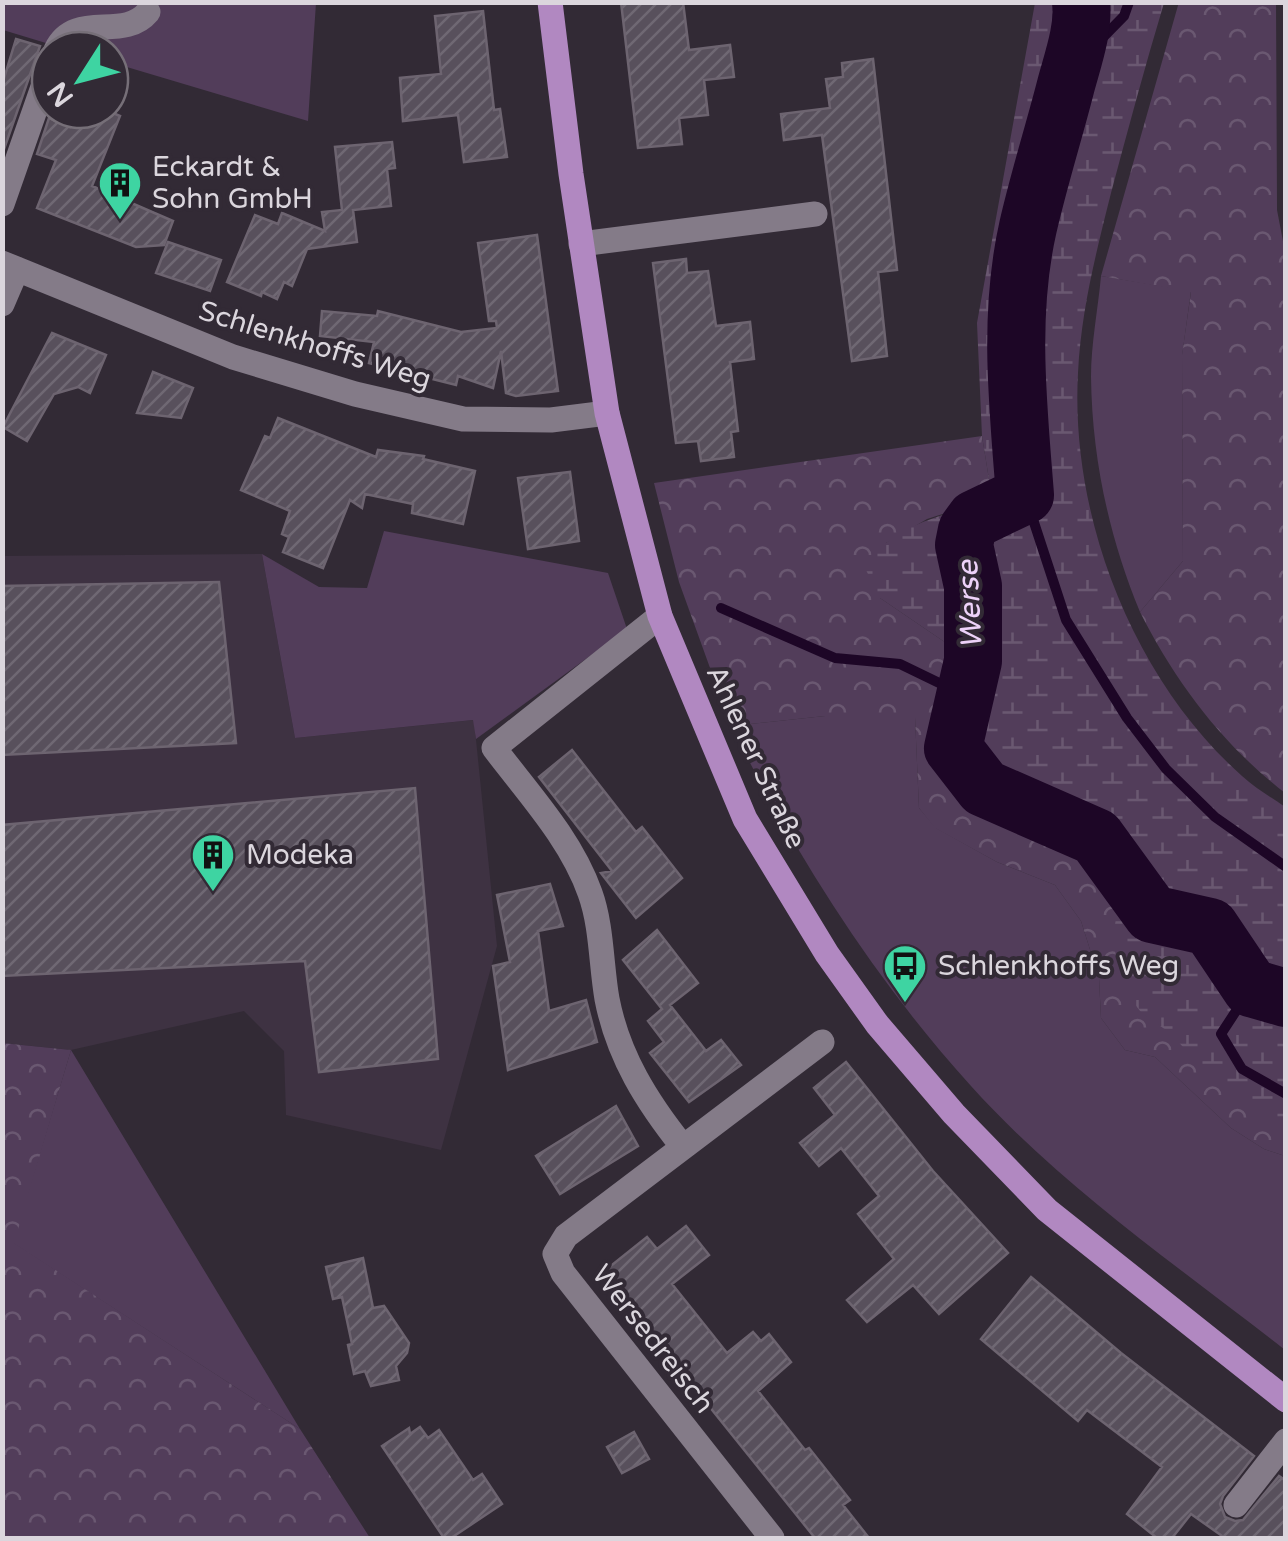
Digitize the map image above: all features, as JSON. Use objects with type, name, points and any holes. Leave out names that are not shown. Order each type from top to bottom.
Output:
[{"type":"main road","name":"Ahlener Straße","points":[[550,2],[607,413],[660,616],[745,819],[826,954],[877,1024],[954,1114],[1047,1210],[1286,1400]]},
{"type":"street","points":[[77,30],[86,26],[125,26],[140,21],[148,12]]},
{"type":"street","points":[[2,204],[30,124]]},
{"type":"street","points":[[581,244],[815,214]]},
{"type":"street","name":"Schlenkhoffs Weg","points":[[2,304],[10,266],[233,357],[354,394],[463,419],[551,420],[607,413]]},
{"type":"street","points":[[660,616],[494,748],[561,836],[590,894],[617,1035],[650,1106],[683,1146]]},
{"type":"street","name":"Wersedreisch","points":[[772,1538],[556,1262],[556,1254],[566,1236],[822,1042]]},
{"type":"street","points":[[1236,1505],[1286,1441]]},
{"type":"shaded area","points":[[262,554],[295,738],[474,720],[497,946],[441,1150],[286,1115],[284,1051],[244,1011],[71,1050],[3,1043],[2,556]]},
{"type":"green space","points":[[1179,2],[1276,3],[1277,210],[1286,257],[1285,793],[1241,754],[1202,711],[1140,612],[1183,561],[1182,355],[1191,292],[1101,276]]},
{"type":"green space","points":[[2,3],[316,3],[308,121],[130,68],[130,30],[30,30],[30,38],[3,30]]},
{"type":"green space","points":[[1035,3],[1164,3],[1090,282],[1078,373],[1078,428],[1098,538],[1116,592],[1140,644],[1203,737],[1247,780],[1285,807],[1285,1133],[1237,1103],[1171,1034],[1135,1004],[1121,974],[1114,941],[1119,911],[1127,900],[1103,857],[1080,839],[964,789],[946,763],[944,721],[958,664],[952,647],[880,598],[865,568],[883,545],[898,535],[992,498],[982,436],[977,323]]},
{"type":"green space","points":[[1101,276],[1191,291],[1182,356],[1183,561],[1140,612],[1111,526],[1095,437],[1091,365]]},
{"type":"green space","points":[[982,436],[992,498],[927,519],[886,543],[880,598],[952,647],[958,664],[944,721],[965,789],[1080,839],[1103,857],[1128,901],[1145,1015],[1170,1032],[1285,1133],[1285,1156],[1264,1149],[1231,1128],[1155,1057],[1125,1050],[1101,1018],[1099,978],[1081,921],[1055,885],[997,862],[935,828],[919,808],[915,717],[825,716],[731,726],[679,582],[654,483]]},
{"type":"green space","points":[[384,531],[608,573],[627,629],[476,739],[473,720],[295,738],[262,554],[319,587],[367,588]]},
{"type":"green space","points":[[825,716],[915,716],[919,808],[936,828],[997,862],[1055,885],[1081,921],[1099,978],[1101,1018],[1125,1050],[1155,1057],[1231,1128],[1264,1149],[1285,1156],[1285,1350],[1082,1192],[971,1086],[901,1002],[839,914],[782,821],[731,726]]},
{"type":"green space","points":[[2,1043],[71,1050],[14,1243],[300,1429],[370,1538],[3,1538]]},
{"type":"green space","points":[[71,1050],[300,1429],[13,1243]]},
{"type":"building","points":[[621,2],[683,2],[689,50],[730,45],[734,77],[704,80],[708,115],[679,118],[682,144],[638,148]]},
{"type":"building","points":[[483,11],[494,110],[500,109],[507,157],[464,162],[458,115],[403,121],[400,78],[441,74],[435,16]]},
{"type":"building","points":[[16,39],[30,43],[30,75],[3,152],[2,85]]},
{"type":"building","points":[[873,59],[897,270],[878,272],[887,356],[852,361],[822,135],[784,140],[781,114],[830,108],[826,79],[843,77],[842,63]]},
{"type":"building","points":[[45,130],[114,130],[92,186],[173,221],[164,245],[136,247],[37,208],[56,160],[37,154]]},
{"type":"building","points":[[392,142],[395,168],[387,169],[391,206],[353,210],[357,242],[307,249],[292,286],[284,282],[277,299],[227,282],[255,215],[278,224],[282,213],[325,231],[322,212],[342,210],[335,147]]},
{"type":"building","points":[[537,235],[558,391],[516,396],[506,393],[501,351],[493,388],[458,376],[456,385],[369,363],[374,342],[320,336],[322,311],[377,316],[378,311],[461,332],[497,328],[496,321],[489,321],[478,243]]},
{"type":"building","points":[[168,242],[221,260],[210,291],[156,273]]},
{"type":"building","points":[[686,259],[687,273],[708,271],[716,326],[750,322],[754,359],[730,362],[738,431],[731,432],[734,457],[701,461],[698,441],[676,443],[653,263]]},
{"type":"building","points":[[52,333],[106,355],[90,393],[78,387],[54,394],[27,441],[3,427]]},
{"type":"building","points":[[153,372],[193,388],[181,418],[137,413]]},
{"type":"building","points":[[278,418],[376,457],[378,450],[424,456],[423,459],[475,471],[463,524],[412,513],[413,504],[365,494],[362,508],[350,500],[323,568],[283,552],[289,537],[282,534],[290,511],[241,490],[265,436],[270,438]]},
{"type":"building","points":[[570,472],[579,541],[528,549],[518,478]]},
{"type":"building","points":[[219,582],[236,743],[2,755],[2,586]]},
{"type":"building","points":[[572,750],[636,832],[642,827],[682,878],[636,918],[601,873],[612,871],[539,777]]},
{"type":"building","name":"Modeka","points":[[415,788],[438,1059],[319,1072],[305,961],[2,976],[2,825]]},
{"type":"building","points":[[550,884],[563,926],[538,931],[549,1011],[586,1000],[597,1042],[508,1070],[493,966],[510,962],[497,895]]},
{"type":"building","points":[[657,930],[698,983],[670,1005],[706,1051],[721,1040],[741,1065],[689,1102],[650,1053],[664,1042],[648,1021],[662,1009],[623,960]]},
{"type":"building","points":[[846,1062],[933,1171],[1008,1253],[939,1314],[913,1285],[867,1322],[847,1300],[894,1259],[858,1214],[879,1196],[841,1148],[819,1166],[800,1143],[835,1115],[814,1088]]},
{"type":"building","points":[[616,1106],[638,1146],[560,1194],[536,1156]]},
{"type":"building","points":[[686,1226],[709,1255],[672,1284],[727,1353],[753,1332],[761,1341],[769,1334],[791,1362],[758,1391],[850,1500],[843,1505],[869,1538],[815,1538],[602,1273],[647,1237],[657,1249]]},
{"type":"building","points":[[363,1258],[373,1308],[384,1306],[409,1343],[407,1353],[396,1366],[399,1380],[371,1386],[365,1371],[354,1374],[342,1297],[333,1299],[326,1267]]},
{"type":"building","points":[[1031,1277],[1254,1456],[1223,1496],[1220,1504],[1225,1517],[1243,1520],[1279,1476],[1286,1481],[1286,1538],[1225,1538],[1191,1514],[1172,1538],[1157,1538],[1127,1514],[1162,1467],[1087,1410],[1078,1421],[981,1339]]},
{"type":"building","points":[[420,1427],[428,1438],[439,1430],[473,1480],[482,1474],[502,1504],[451,1538],[444,1538],[382,1446],[409,1428],[410,1434]]},
{"type":"building","points":[[634,1432],[649,1459],[622,1473],[607,1447]]},
{"type":"waterway","name":"Werse","points":[[1081,2],[1077,44],[1032,209],[1018,293],[1016,361],[1025,495],[975,519],[967,530],[964,545],[973,586],[973,661],[953,748],[984,788],[1096,837],[1152,914],[1210,927],[1251,988],[1286,998]]},
{"type":"waterway","points":[[1070,71],[1124,16],[1129,2]]},
{"type":"waterway","points":[[1025,495],[1066,620],[1127,718],[1166,769],[1215,817],[1286,867]]},
{"type":"waterway","points":[[721,608],[835,658],[900,664],[964,695]]},
{"type":"waterway","points":[[1251,988],[1221,1034],[1242,1069],[1286,1094]]},
{"type":"place","name":"Eckardt & Sohn GmbH","points":[[120,221]]},
{"type":"place","name":"Modeka","points":[[213,893]]},
{"type":"place","name":"Schlenkhoffs Weg","points":[[905,1004]]}]
